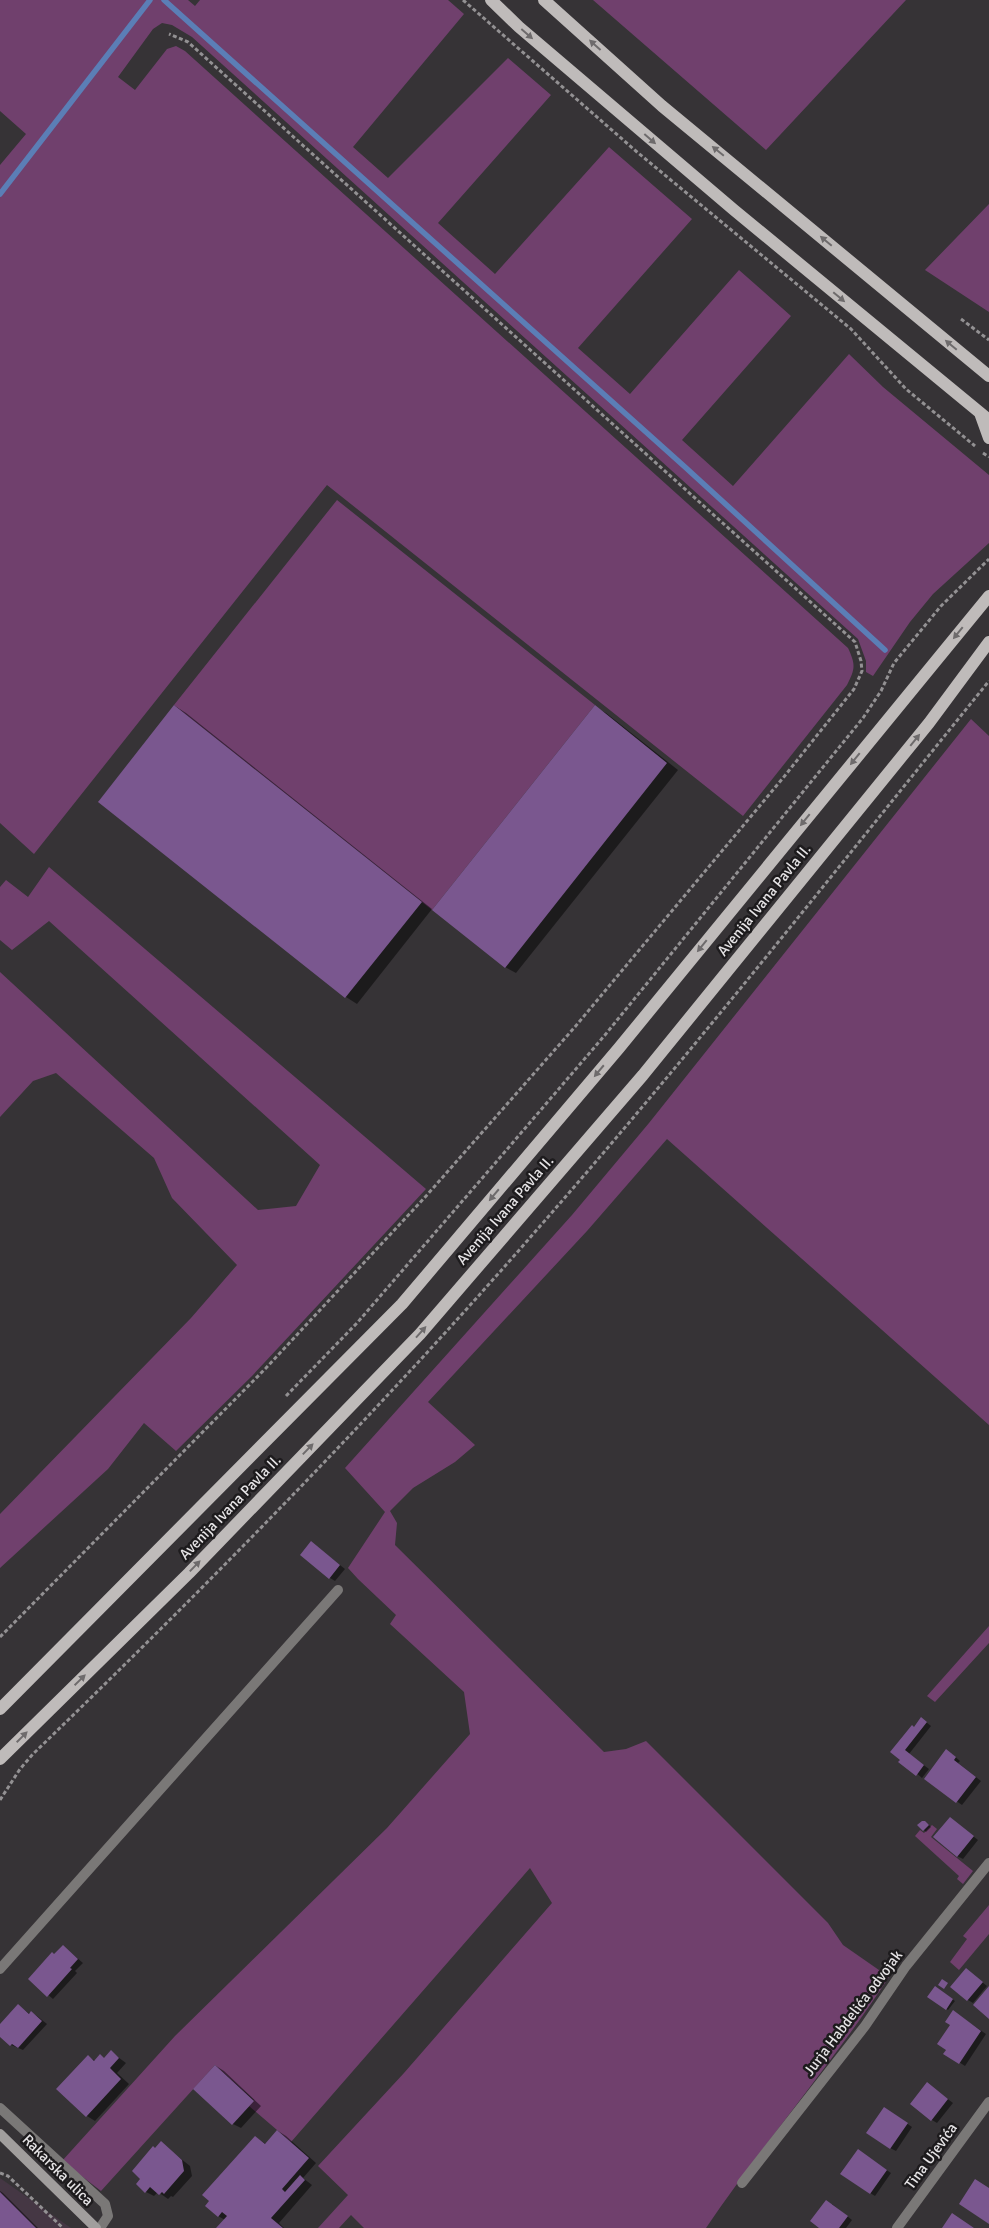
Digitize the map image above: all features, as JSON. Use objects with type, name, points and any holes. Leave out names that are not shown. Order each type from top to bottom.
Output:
[{"type":"main road","points":[[491,0],[519,28],[726,204],[985,417],[989,438]]},
{"type":"main road","points":[[544,0],[662,106],[989,376]]},
{"type":"main road","name":"Avenija Ivana Pavla II.","points":[[0,1709],[402,1304],[619,1048],[989,596]]},
{"type":"main road","name":"Avenija Ivana Pavla II.","points":[[0,1759],[189,1573],[420,1334],[643,1075],[923,730],[989,642]]},
{"type":"main road","name":"Rakarska ulica","points":[[0,2134],[96,2228]]},
{"type":"street","points":[[0,1969],[338,1590]]},
{"type":"street","name":"Jurja Habdelića odvojak","points":[[742,2183],[865,2026],[906,1966],[989,1863]]},
{"type":"street","name":"Tina Ujevića","points":[[897,2228],[989,2102]]},
{"type":"street","points":[[0,2108],[105,2204],[108,2216],[100,2228]]},
{"type":"path","points":[[463,0],[637,152],[851,329],[906,389],[989,458]]},
{"type":"path","points":[[0,1637],[266,1368],[428,1195],[574,1028],[770,793],[854,689],[862,671],[855,642],[188,42],[169,34]]},
{"type":"path","points":[[961,319],[989,340]]},
{"type":"path","points":[[283,1400],[357,1323],[605,1034],[863,718],[881,691],[894,663],[941,606],[989,559]]},
{"type":"path","points":[[0,2173],[8,2176],[64,2228]]},
{"type":"shaded area","points":[[0,0],[188,0],[195,6],[200,0],[448,0],[464,14],[353,147],[388,178],[508,58],[551,95],[438,223],[495,274],[609,147],[692,219],[578,348],[630,394],[739,270],[791,316],[682,440],[733,486],[849,354],[883,387],[989,475],[989,543],[933,594],[910,622],[873,676],[866,672],[866,661],[858,639],[192,37],[172,25],[162,23],[153,29],[118,77],[135,90],[167,49],[176,46],[185,51],[848,648],[854,667],[847,685],[743,816],[327,485],[34,854],[0,823],[0,165],[26,134],[0,111]]},
{"type":"shaded area","points":[[593,0],[906,0],[766,150]]},
{"type":"shaded area","points":[[989,204],[989,312],[925,270]]},
{"type":"shaded area","points":[[337,500],[595,705],[432,910],[174,705]]},
{"type":"shaded area","points":[[971,719],[989,736],[989,1425],[667,1139],[587,1231],[428,1402],[475,1445],[455,1462],[413,1488],[390,1511],[397,1523],[395,1545],[604,1752],[626,1749],[646,1741],[828,1923],[843,1945],[889,1977],[845,2041],[706,2228],[364,2228],[351,2215],[339,2228],[318,2228],[348,2195],[318,2166],[404,2073],[552,1903],[530,1868],[291,2142],[249,2106],[254,2100],[215,2065],[101,2191],[62,2161],[175,2036],[387,1828],[470,1734],[464,1692],[390,1624],[396,1615],[348,1568],[385,1512],[345,1468],[572,1215],[649,1123]]},
{"type":"shaded area","points":[[49,867],[426,1189],[252,1376],[176,1451],[144,1423],[108,1469],[0,1568],[0,1514],[191,1318],[237,1265],[172,1198],[154,1158],[56,1073],[33,1081],[0,1117],[0,972],[258,1210],[296,1206],[320,1165],[49,921],[12,950],[0,940],[0,887],[6,880],[28,897]]},
{"type":"shaded area","points":[[989,1626],[989,1643],[935,1702],[927,1696]]},
{"type":"shaded area","points":[[932,1825],[937,1829],[931,1837],[973,1871],[963,1884],[957,1879],[959,1876],[915,1836],[920,1830],[924,1833]]},
{"type":"shaded area","points":[[989,1905],[989,1934],[959,1970],[950,1962],[967,1939],[963,1936]]},
{"type":"shaded area","points":[[0,2178],[71,2228],[0,2228]]},
{"type":"building","points":[[174,705],[422,902],[345,998],[98,802]]},
{"type":"building","points":[[595,705],[667,763],[505,968],[432,910]]},
{"type":"building","points":[[311,1541],[340,1565],[329,1579],[300,1555]]},
{"type":"building","points":[[921,1717],[927,1722],[905,1750],[924,1765],[916,1776],[898,1762],[900,1760],[890,1752]]},
{"type":"building","points":[[946,1749],[956,1757],[954,1760],[976,1777],[956,1803],[924,1779]]},
{"type":"building","points":[[950,1817],[974,1836],[957,1857],[933,1837]]},
{"type":"building","points":[[922,1821],[929,1825],[923,1831],[917,1825]]},
{"type":"building","points":[[63,1945],[78,1959],[70,1968],[72,1969],[47,1997],[28,1979],[52,1952],[54,1954]]},
{"type":"building","points":[[966,1968],[983,1982],[967,2001],[950,1987]]},
{"type":"building","points":[[942,1979],[948,1983],[944,1989],[938,1985]]},
{"type":"building","points":[[935,1986],[953,1999],[946,2010],[927,1997]]},
{"type":"building","points":[[989,1986],[989,2019],[973,2005]]},
{"type":"building","points":[[18,2004],[29,2014],[31,2011],[42,2021],[18,2048],[12,2044],[10,2046],[0,2037],[0,2024]]},
{"type":"building","points":[[953,2010],[981,2031],[959,2064],[943,2054],[946,2050],[937,2044],[950,2025],[945,2022]]},
{"type":"building","points":[[111,2050],[119,2058],[110,2068],[121,2079],[86,2117],[56,2089],[88,2055],[94,2061],[100,2054],[104,2058]]},
{"type":"building","points":[[215,2065],[254,2101],[232,2125],[193,2089]]},
{"type":"building","points":[[927,2082],[948,2099],[931,2121],[910,2104]]},
{"type":"building","points":[[884,2107],[908,2123],[890,2149],[866,2133]]},
{"type":"building","points":[[277,2130],[309,2158],[282,2189],[285,2192],[300,2175],[305,2180],[271,2218],[283,2228],[216,2228],[227,2216],[222,2212],[218,2217],[205,2206],[209,2201],[202,2195],[255,2136],[265,2144]]},
{"type":"building","points":[[161,2141],[182,2160],[184,2171],[164,2194],[162,2192],[159,2195],[150,2187],[145,2193],[136,2184],[140,2179],[132,2171],[153,2146],[155,2148]]},
{"type":"building","points":[[858,2149],[887,2170],[870,2194],[840,2174]]},
{"type":"building","points":[[975,2179],[989,2188],[989,2224],[959,2204]]},
{"type":"building","points":[[0,2192],[36,2228],[0,2228]]},
{"type":"building","points":[[826,2200],[848,2216],[839,2228],[819,2228],[810,2221]]},
{"type":"building","points":[[952,2213],[974,2228],[942,2228]]},
{"type":"waterway","points":[[0,194],[150,0]]},
{"type":"waterway","points":[[164,0],[685,467],[885,650]]}]
